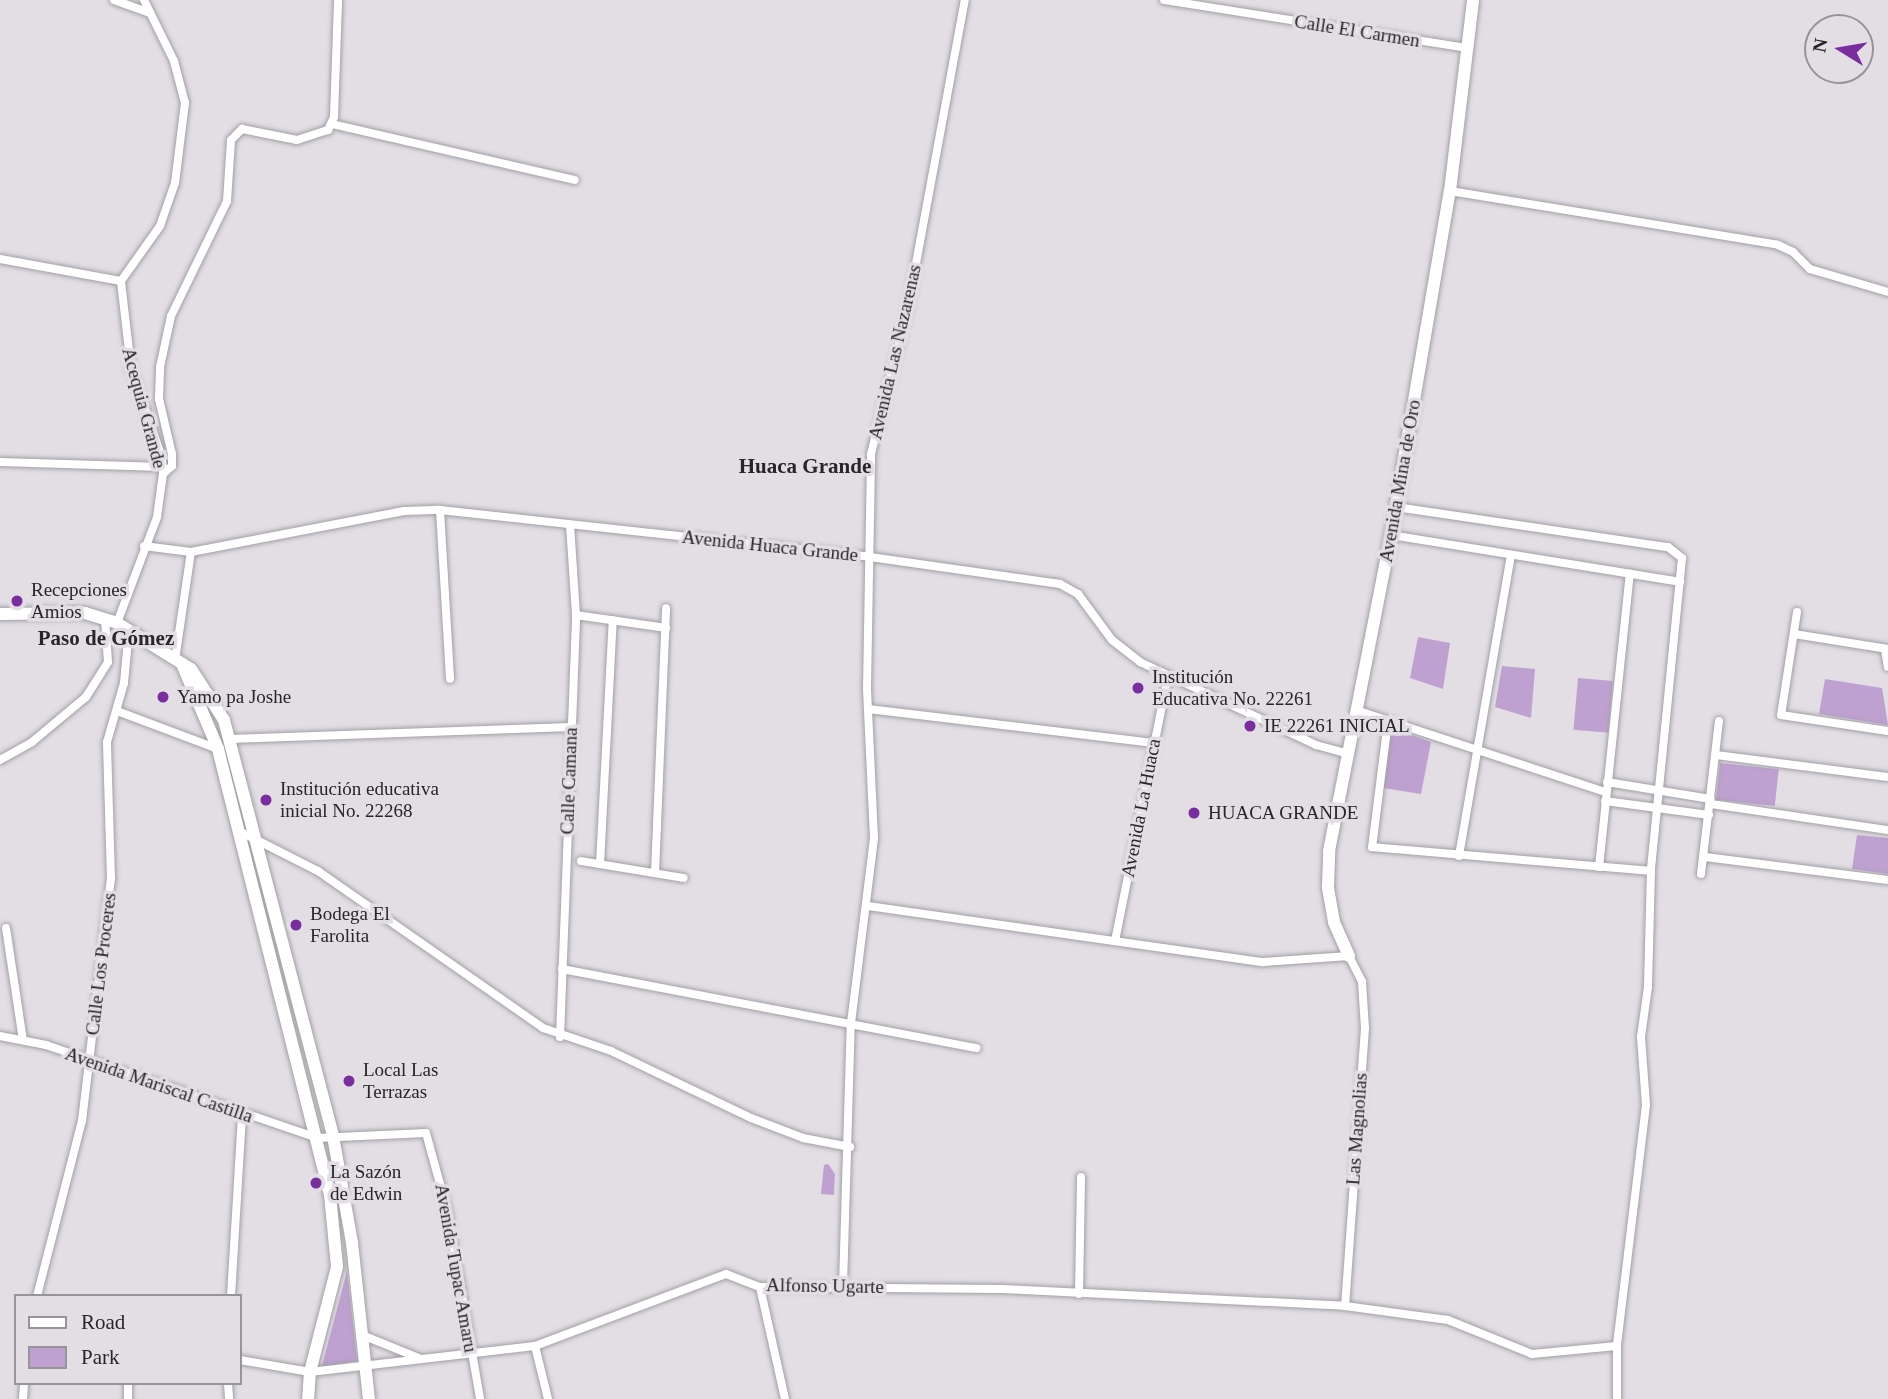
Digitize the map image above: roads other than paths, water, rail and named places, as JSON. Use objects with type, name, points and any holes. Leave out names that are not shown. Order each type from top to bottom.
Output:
[{"type":"main road","name":"Avenida Mina de Oro","points":[[1349,956],[1334,922],[1328,887],[1346,753],[1359,711],[1450,191],[1473,0]]},
{"type":"main road","points":[[0,614],[85,613],[117,624],[179,662],[203,681],[230,739],[333,1136],[369,1399]]},
{"type":"main road","points":[[179,662],[218,749],[317,1138],[338,1257],[310,1372],[308,1399]]},
{"type":"street","points":[[114,0],[150,13]]},
{"type":"street","points":[[0,259],[121,281],[160,226],[183,140],[184,103],[176,72],[144,0]]},
{"type":"street","points":[[332,124],[338,0]]},
{"type":"street","name":"Avenida Las Nazarenas","points":[[843,1286],[850,1147],[851,1023],[857,954],[868,906],[874,838],[868,709],[873,438],[907,312],[965,0]]},
{"type":"street","name":"Calle El Carmen","points":[[1164,0],[1467,48]]},
{"type":"street","points":[[0,462],[163,471],[172,466],[172,454],[159,400],[160,367],[172,316],[224,210],[231,140],[243,129],[309,140],[332,124],[575,180]]},
{"type":"street","points":[[1450,191],[1778,245],[1793,252],[1810,269],[1888,292]]},
{"type":"street","name":"Acequia Grande","points":[[117,624],[157,517],[163,471],[131,368],[121,281]]},
{"type":"street","points":[[1396,507],[1673,548],[1682,558],[1651,871],[1648,987],[1641,1037],[1646,1105],[1617,1346],[1617,1399]]},
{"type":"street","points":[[440,510],[450,679]]},
{"type":"street","name":"Avenida Huaca Grande","points":[[145,547],[191,552],[404,512],[440,510],[870,556],[1068,587],[1112,640],[1140,662],[1316,745],[1346,753]]},
{"type":"street","name":"Calle Camana","points":[[560,1037],[576,615],[570,525]]},
{"type":"street","points":[[1391,535],[1680,582]]},
{"type":"street","points":[[179,662],[191,552]]},
{"type":"street","points":[[1459,856],[1511,556]]},
{"type":"street","points":[[1599,866],[1630,574]]},
{"type":"street","points":[[655,873],[666,608]]},
{"type":"street","points":[[1797,612],[1781,715],[1888,731]]},
{"type":"street","points":[[576,615],[666,628]]},
{"type":"street","points":[[600,864],[613,620]]},
{"type":"street","points":[[0,760],[32,742],[92,688],[108,662],[117,624]]},
{"type":"street","name":"Calle Los Proceres","points":[[38,1294],[82,1121],[111,879],[107,742],[117,711],[117,624]]},
{"type":"street","points":[[1794,634],[1887,649],[1888,667]]},
{"type":"street","name":"Avenida La Huaca","points":[[1115,941],[1168,675]]},
{"type":"street","points":[[868,709],[1154,743]]},
{"type":"street","points":[[117,711],[218,749]]},
{"type":"street","points":[[1359,711],[1606,792],[1657,806],[1709,815]]},
{"type":"street","points":[[1388,721],[1369,844],[1459,856],[1651,871]]},
{"type":"street","points":[[1701,874],[1719,721]]},
{"type":"street","points":[[230,739],[571,727]]},
{"type":"street","points":[[1716,755],[1888,777]]},
{"type":"street","points":[[1606,792],[1658,789],[1711,802],[1888,830]]},
{"type":"street","points":[[239,831],[255,835],[318,870],[560,1037],[611,1051],[790,1133],[850,1147]]},
{"type":"street","points":[[1705,857],[1888,880]]},
{"type":"street","points":[[581,861],[684,878]]},
{"type":"street","points":[[868,906],[1263,962],[1349,956]]},
{"type":"street","points":[[6,928],[23,1040]]},
{"type":"street","name":"Las Magnolias","points":[[1345,1306],[1365,1028],[1362,982],[1349,956]]},
{"type":"street","points":[[562,969],[978,1048]]},
{"type":"street","name":"Avenida Mariscal Castilla","points":[[0,1036],[23,1040],[89,1061],[242,1116],[317,1138]]},
{"type":"street","points":[[231,1294],[242,1116]]},
{"type":"street","name":"Avenida Tupac Amaru","points":[[333,1136],[423,1132],[430,1138],[481,1399]]},
{"type":"street","points":[[317,1138],[333,1136]]},
{"type":"street","points":[[1079,1294],[1082,1177]]},
{"type":"street","name":"Alfonso Ugarte","points":[[242,1360],[310,1372],[426,1359],[473,1357],[535,1346],[704,1279],[726,1274],[760,1287],[843,1286],[1345,1306],[1448,1320],[1532,1354],[1617,1346]]},
{"type":"street","points":[[760,1287],[785,1399]]},
{"type":"street","points":[[362,1335],[426,1359]]},
{"type":"street","points":[[535,1346],[548,1399]]},
{"type":"place","name":"Recepciones Amios","points":[[17,601]]},
{"type":"place","name":"Institución Educativa No. 22261","points":[[1138,688]]},
{"type":"place","name":"Yamo pa Joshe","points":[[163,697]]},
{"type":"place","name":"IE 22261 INICIAL","points":[[1250,726]]},
{"type":"place","name":"Institución educativa inicial No. 22268","points":[[266,800]]},
{"type":"place","name":"HUACA GRANDE","points":[[1194,813]]},
{"type":"place","name":"Bodega El Farolita","points":[[296,925]]},
{"type":"place","name":"Local Las Terrazas","points":[[349,1081]]},
{"type":"place","name":"La Sazón de Edwin","points":[[316,1183]]},
{"type":"district","name":"Huaca Grande","points":[[805,466]]},
{"type":"district","name":"Paso de Gómez","points":[[106,638]]}]
